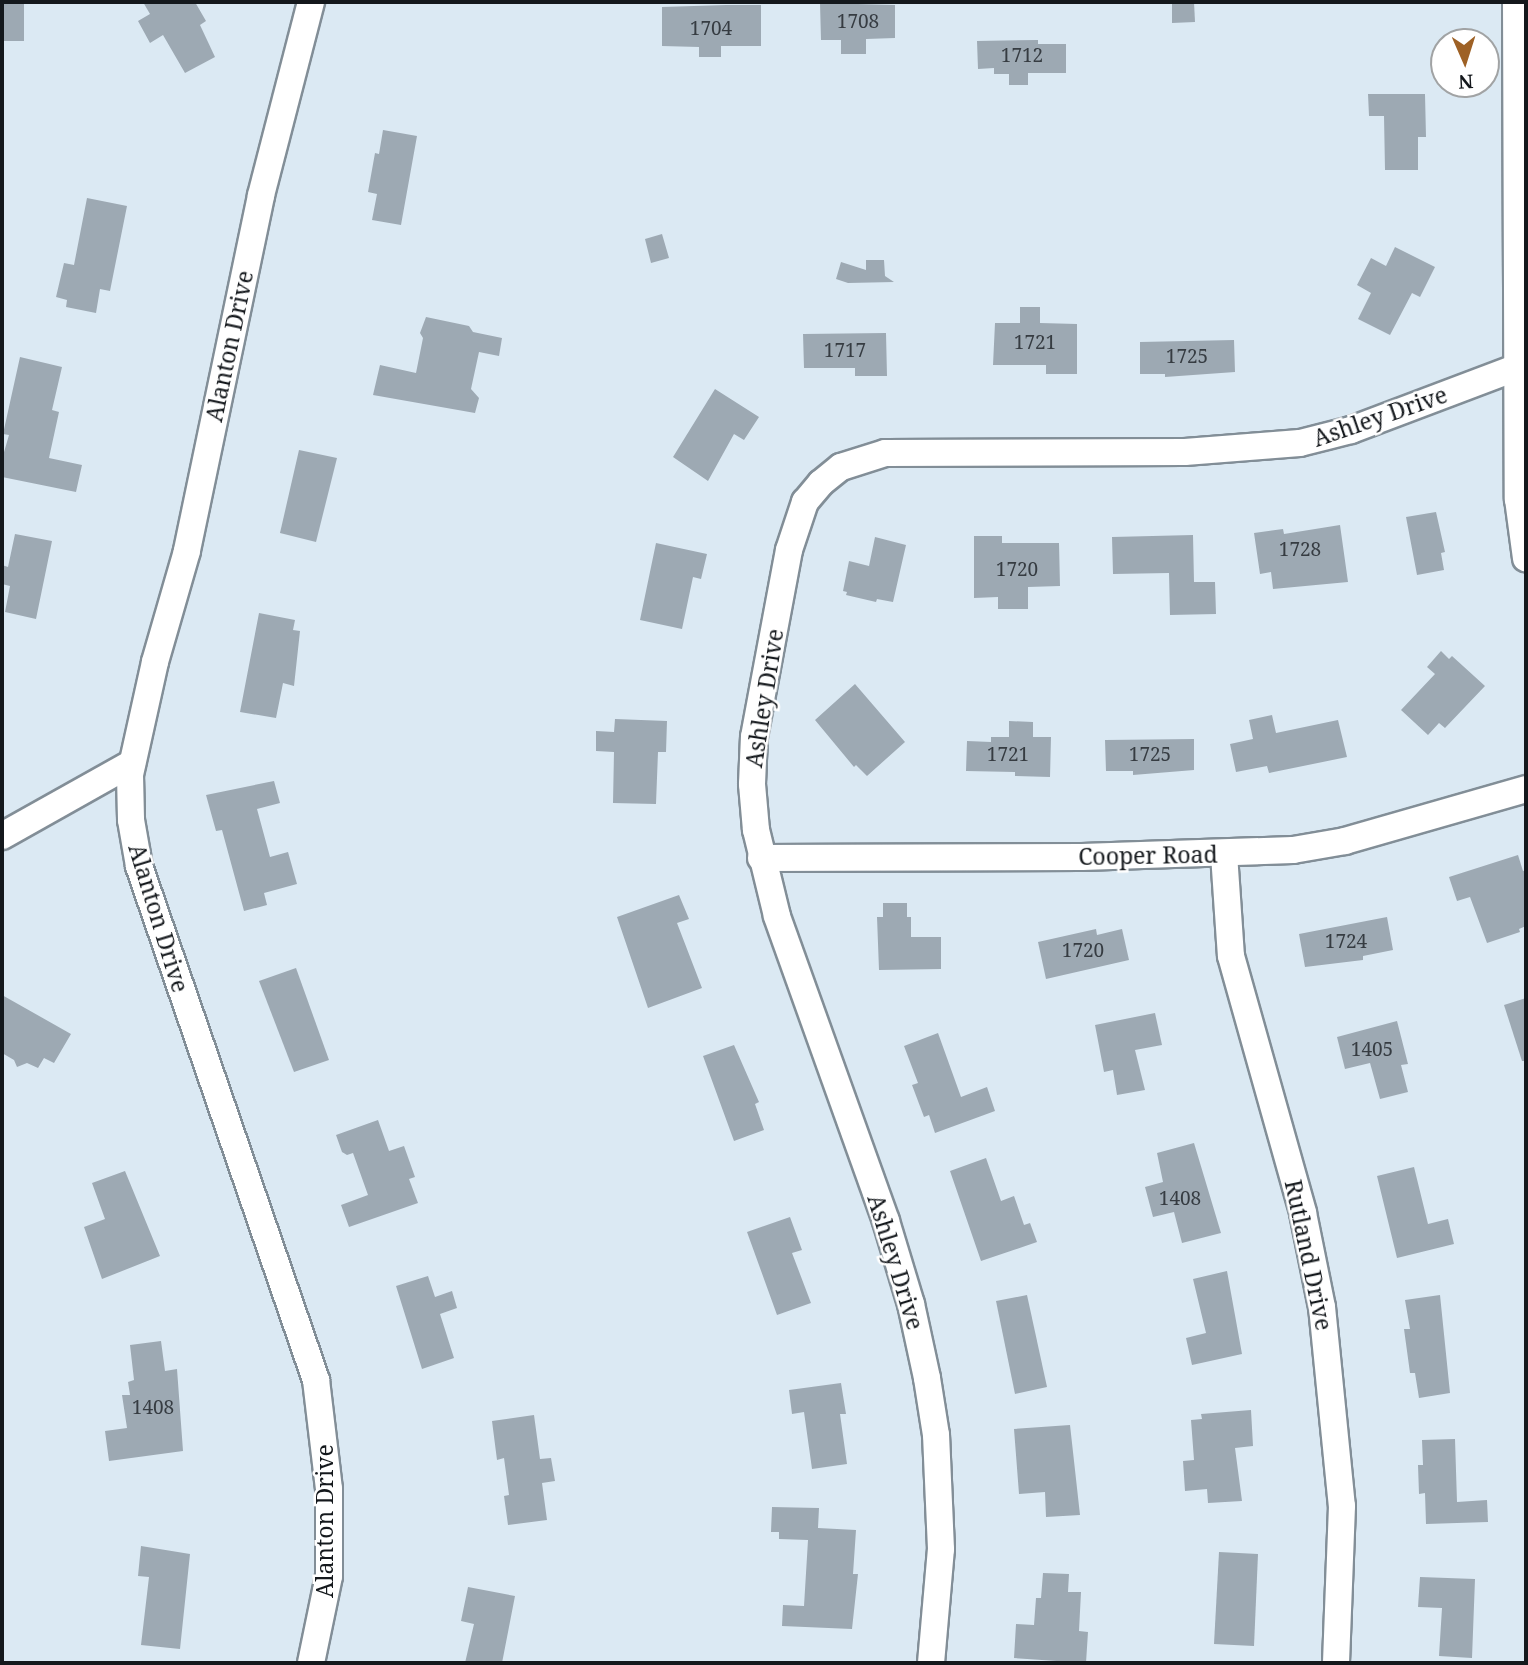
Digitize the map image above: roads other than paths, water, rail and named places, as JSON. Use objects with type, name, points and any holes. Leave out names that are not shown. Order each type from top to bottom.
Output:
[{"type":"street","name":"Alanton Drive","points":[[310,2],[261,196],[187,551],[155,662],[132,763],[131,820],[139,866],[316,1380],[329,1489],[329,1576],[311,1663]]},
{"type":"street","points":[[1516,2],[1522,365],[1518,499],[1526,558]]},
{"type":"street","name":"Ashley Drive","points":[[931,1663],[942,1549],[936,1435],[927,1378],[911,1304],[886,1222],[777,916],[761,858],[752,784],[754,737],[789,550],[804,502],[821,483],[841,467],[885,453],[1185,452],[1300,443],[1351,430],[1522,365]]},
{"type":"street","points":[[2,836],[132,763]]},
{"type":"street","name":"Cooper Road","points":[[761,858],[1224,854],[1293,850],[1345,841],[1526,789]]},
{"type":"street","name":"Rutland Drive","points":[[1224,854],[1231,956],[1303,1213],[1324,1320],[1342,1506],[1336,1663]]}]
